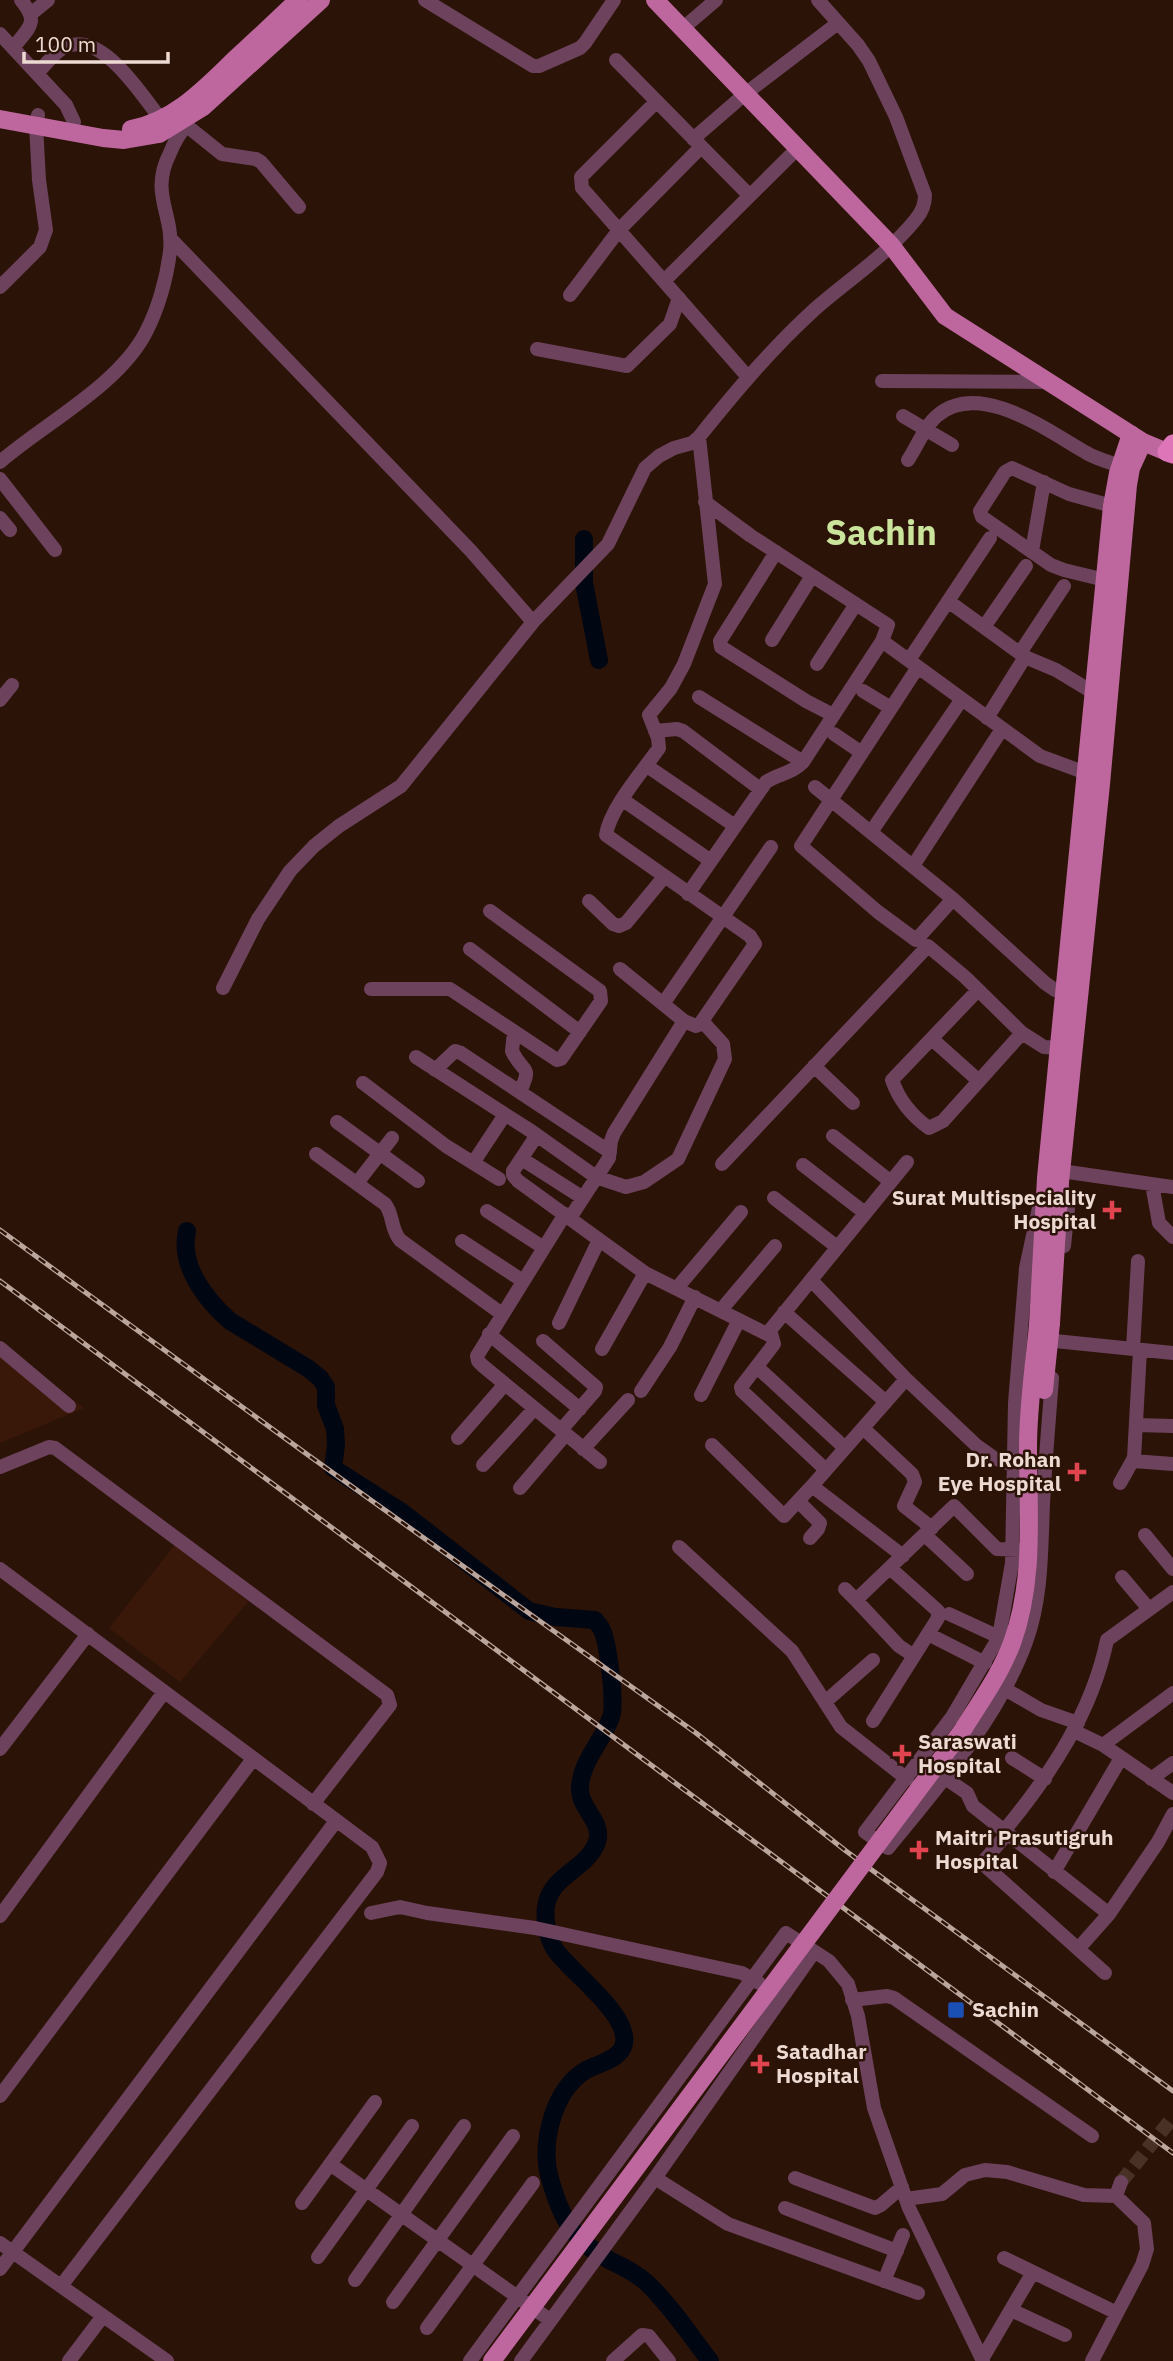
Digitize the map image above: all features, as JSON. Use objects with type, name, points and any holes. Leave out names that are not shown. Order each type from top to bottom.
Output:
[{"type":"main road","points":[[0,108],[37,120],[124,140],[159,134],[298,0]]},
{"type":"main road","points":[[0,118],[74,122],[113,130],[175,121],[202,107],[321,0]]},
{"type":"main road","points":[[657,1],[891,245],[945,316],[1137,438],[1171,450]]},
{"type":"main road","points":[[506,2361],[957,1753],[999,1689],[1014,1660],[1022,1636],[1037,1545],[1038,1452],[1050,1233],[1084,872],[1094,693],[1112,506],[1121,466],[1137,438]]},
{"type":"main road","points":[[1091,776],[1128,485],[1137,438]]},
{"type":"main road","points":[[1055,1175],[1060,1048],[1071,1012],[1065,992],[1084,872]]},
{"type":"main road","points":[[492,2361],[962,1731],[999,1672],[1013,1642],[1025,1592],[1028,1565],[1028,1444],[1044,1324]]},
{"type":"street","points":[[21,0],[32,13]]},
{"type":"street","points":[[13,48],[30,26],[32,13],[48,0]]},
{"type":"street","points":[[425,0],[533,66],[539,66],[579,48],[592,36],[614,0]]},
{"type":"street","points":[[682,29],[716,0]]},
{"type":"street","points":[[223,988],[257,919],[290,871],[314,846],[339,826],[401,786],[533,622],[608,544],[645,468],[659,456],[692,443],[699,437],[747,376],[813,311],[891,245],[921,213],[925,195],[896,117],[869,61],[818,0]]},
{"type":"street","points":[[570,295],[619,230],[745,94],[838,23]]},
{"type":"street","points":[[0,34],[66,106],[74,122]]},
{"type":"street","points":[[37,74],[58,52],[68,46],[94,47],[117,63],[175,121],[222,154],[261,162],[299,207]]},
{"type":"street","points":[[616,60],[749,195]]},
{"type":"street","points":[[656,102],[581,177],[582,188],[747,376]]},
{"type":"street","points":[[0,287],[40,247],[46,230],[39,180],[37,120]]},
{"type":"street","points":[[0,462],[124,364],[134,352],[155,313],[170,252],[170,238],[160,189],[166,160],[176,139],[175,121]]},
{"type":"street","points":[[664,281],[797,149]]},
{"type":"street","points":[[170,238],[471,551],[533,622]]},
{"type":"street","points":[[537,349],[627,366],[670,324],[679,298]]},
{"type":"street","points":[[882,381],[1049,382]]},
{"type":"street","points":[[908,460],[937,415],[967,403],[982,404],[1028,419],[1088,454],[1121,466]]},
{"type":"street","points":[[903,416],[952,445]]},
{"type":"street","points":[[620,969],[684,1021],[696,1026],[755,944],[750,936],[606,835],[607,827],[623,800],[659,748],[649,715],[671,688],[684,664],[715,584],[699,437]]},
{"type":"street","points":[[1105,580],[1063,570],[982,517],[980,511],[1005,472],[1012,468],[1069,494],[1112,506]]},
{"type":"street","points":[[0,479],[55,550]]},
{"type":"street","points":[[1032,551],[1044,482]]},
{"type":"street","points":[[688,894],[766,782],[779,774],[794,771],[803,762],[882,641],[888,625],[705,502]]},
{"type":"street","points":[[0,518],[10,530]]},
{"type":"street","points":[[990,538],[948,601],[891,708],[801,846],[878,912],[916,940],[923,942],[1022,1033],[1044,1047],[1060,1048]]},
{"type":"street","points":[[776,552],[720,641],[720,647],[833,715]]},
{"type":"street","points":[[984,627],[1026,566]]},
{"type":"street","points":[[772,640],[812,576]]},
{"type":"street","points":[[987,718],[1064,586]]},
{"type":"street","points":[[948,601],[1023,655],[1056,670],[1094,693]]},
{"type":"street","points":[[817,664],[856,604]]},
{"type":"street","points":[[882,641],[1040,756],[1091,776]]},
{"type":"street","points":[[0,699],[12,685]]},
{"type":"street","points":[[863,691],[891,708]]},
{"type":"street","points":[[699,697],[803,762]]},
{"type":"street","points":[[871,832],[962,699]]},
{"type":"street","points":[[913,866],[1002,729]]},
{"type":"street","points":[[655,731],[683,731],[760,789]]},
{"type":"street","points":[[834,734],[862,753]]},
{"type":"street","points":[[647,765],[735,826]]},
{"type":"street","points":[[815,787],[953,899],[1045,983],[1055,990],[1065,992]]},
{"type":"street","points":[[623,800],[711,861]]},
{"type":"street","points":[[663,1004],[771,847]]},
{"type":"street","points":[[589,901],[613,924],[619,926],[626,923],[664,877]]},
{"type":"street","points":[[722,1164],[814,1066],[923,942],[953,899]]},
{"type":"street","points":[[371,989],[450,989],[557,1060],[565,1055],[601,1000],[600,991],[490,911]]},
{"type":"street","points":[[470,949],[580,1031]]},
{"type":"street","points":[[978,990],[892,1080],[896,1093],[916,1119],[929,1128],[943,1121],[1022,1033]]},
{"type":"street","points":[[600,1462],[478,1361],[477,1356],[544,1248],[596,1177],[610,1152],[614,1133],[684,1021]]},
{"type":"street","points":[[415,1057],[537,1135],[596,1177],[626,1187],[644,1182],[678,1159],[725,1059],[723,1044],[702,1021]]},
{"type":"street","points":[[473,1163],[524,1095],[528,1075],[512,1051],[514,1032]]},
{"type":"street","points":[[932,1039],[979,1082]]},
{"type":"street","points":[[435,1070],[455,1051],[610,1152]]},
{"type":"street","points":[[814,1066],[853,1103]]},
{"type":"street","points":[[363,1083],[446,1146],[499,1179]]},
{"type":"street","points":[[337,1122],[418,1181]]},
{"type":"street","points":[[537,1135],[513,1171],[514,1177],[645,1273],[767,1334],[907,1162]]},
{"type":"street","points":[[832,1136],[891,1182]]},
{"type":"street","points":[[357,1183],[393,1138]]},
{"type":"street","points":[[316,1154],[389,1209],[391,1226],[400,1240],[502,1314]]},
{"type":"street","points":[[522,1159],[583,1198]]},
{"type":"street","points":[[803,1165],[865,1213]]},
{"type":"street","points":[[1055,1175],[1173,1187]]},
{"type":"street","points":[[1055,1175],[1067,1198],[1068,1208],[1045,1464],[1041,1551],[1036,1603],[1027,1640],[1006,1690],[945,1779],[888,1849],[864,1832],[952,1717],[999,1637],[1013,1549],[1015,1403],[1026,1268],[1055,1175]]},
{"type":"street","points":[[1152,1184],[1159,1223],[1173,1237]]},
{"type":"street","points":[[774,1198],[837,1247]]},
{"type":"street","points":[[487,1211],[544,1248]]},
{"type":"street","points":[[677,1288],[741,1212]]},
{"type":"street","points":[[559,1323],[599,1240]]},
{"type":"street","points":[[463,1241],[523,1280]]},
{"type":"street","points":[[721,1310],[775,1246]]},
{"type":"street","points":[[1120,1483],[1133,1461],[1136,1424],[1138,1261]]},
{"type":"street","points":[[602,1349],[645,1273]]},
{"type":"street","points":[[812,1281],[906,1379],[977,1446],[994,1458],[1013,1464],[1045,1464]]},
{"type":"street","points":[[641,1391],[670,1347],[695,1297]]},
{"type":"street","points":[[784,1312],[886,1402]]},
{"type":"street","points":[[701,1395],[740,1320]]},
{"type":"street","points":[[770,1330],[774,1344],[741,1387],[742,1391],[826,1470]]},
{"type":"street","points":[[489,1334],[580,1409]]},
{"type":"street","points":[[520,1488],[596,1391],[596,1387],[543,1341]]},
{"type":"street","points":[[1055,1341],[1173,1353]]},
{"type":"street","points":[[0,1348],[69,1406]]},
{"type":"street","points":[[757,1367],[845,1448]]},
{"type":"street","points":[[712,1445],[784,1516],[906,1379]]},
{"type":"street","points":[[458,1438],[505,1384]]},
{"type":"street","points":[[583,1449],[628,1400]]},
{"type":"street","points":[[483,1465],[534,1409]]},
{"type":"street","points":[[1136,1424],[1173,1426]]},
{"type":"street","points":[[863,1428],[912,1474],[915,1482],[905,1506],[967,1574]]},
{"type":"street","points":[[0,1467],[49,1447],[55,1448],[387,1695],[390,1705],[313,1804]]},
{"type":"street","points":[[1133,1461],[1173,1464]]},
{"type":"street","points":[[812,1486],[903,1556]]},
{"type":"street","points":[[799,1501],[820,1523],[810,1538]]},
{"type":"street","points":[[856,1600],[954,1506],[997,1549],[1041,1551]]},
{"type":"street","points":[[1146,1535],[1173,1569]]},
{"type":"street","points":[[679,1547],[792,1651],[847,1732],[907,1779]]},
{"type":"street","points":[[873,1721],[938,1618],[939,1611],[890,1567]]},
{"type":"street","points":[[0,1569],[337,1821],[376,1852],[380,1863],[377,1872],[61,2287]]},
{"type":"street","points":[[1122,1577],[1149,1609]]},
{"type":"street","points":[[845,1589],[899,1646],[914,1656]]},
{"type":"street","points":[[1105,1973],[982,1863],[1045,1779],[1076,1727],[1103,1659],[1107,1640],[1173,1592]]},
{"type":"street","points":[[949,1614],[999,1637]]},
{"type":"street","points":[[0,1749],[88,1634]]},
{"type":"street","points":[[928,1634],[982,1667],[1006,1690],[1076,1727],[1173,1793]]},
{"type":"street","points":[[825,1702],[873,1660]]},
{"type":"street","points":[[0,1916],[164,1692]]},
{"type":"street","points":[[1103,1745],[1173,1693]]},
{"type":"street","points":[[1012,1758],[1045,1779]]},
{"type":"street","points":[[1054,1872],[1121,1758]]},
{"type":"street","points":[[0,2096],[253,1759]]},
{"type":"street","points":[[1151,1779],[1173,1763]]},
{"type":"street","points":[[945,1779],[967,1793],[972,1807],[1109,1914]]},
{"type":"street","points":[[1078,1949],[1109,1914],[1158,1842],[1173,1814]]},
{"type":"street","points":[[0,2269],[337,1821]]},
{"type":"street","points":[[372,1913],[400,1906],[427,1913],[535,1928],[742,1973],[779,1999]]},
{"type":"street","points":[[470,2361],[786,1933],[829,1961],[848,1984],[874,2108],[904,2193],[983,2360]]},
{"type":"street","points":[[521,2361],[655,2178],[814,1952]]},
{"type":"street","points":[[852,2000],[887,1996],[894,1998],[1092,2136]]},
{"type":"street","points":[[302,2203],[375,2102]]},
{"type":"street","points":[[318,2258],[412,2126]]},
{"type":"street","points":[[355,2280],[464,2126]]},
{"type":"street","points":[[393,2302],[513,2136]]},
{"type":"street","points":[[330,2164],[550,2320]]},
{"type":"street","points":[[795,2178],[875,2208],[904,2193],[942,2194],[965,2175],[985,2170],[1007,2172],[1084,2195],[1119,2189],[1144,2223],[1147,2249],[1142,2265],[1091,2361]]},
{"type":"street","points":[[655,2178],[728,2224],[918,2292]]},
{"type":"street","points":[[427,2328],[533,2183]]},
{"type":"street","points":[[785,2208],[897,2251]]},
{"type":"street","points":[[884,2281],[903,2235]]},
{"type":"street","points":[[0,2243],[167,2361]]},
{"type":"street","points":[[1004,2258],[1117,2313]]},
{"type":"street","points":[[983,2360],[1033,2272]]},
{"type":"street","points":[[1011,2310],[1065,2335]]},
{"type":"street","points":[[69,2361],[103,2316]]},
{"type":"street","points":[[614,2361],[642,2335],[649,2336],[669,2361]]},
{"type":"shaded area","points":[[0,1346],[84,1408],[0,1443]]},
{"type":"shaded area","points":[[178,1541],[248,1602],[180,1682],[109,1628]]},
{"type":"waterway","points":[[584,539],[584,583],[599,660]]},
{"type":"waterway","points":[[187,1231],[190,1269],[203,1292],[230,1321],[309,1369],[326,1387],[326,1405],[335,1429],[333,1468],[402,1512],[529,1611],[555,1617],[595,1620],[601,1628],[609,1658],[612,1710],[607,1726],[584,1770],[580,1789],[583,1802],[597,1828],[597,1842],[592,1852],[554,1887],[546,1907],[546,1917],[548,1934],[554,1948],[611,2010],[624,2037],[619,2053],[586,2070],[575,2079],[557,2104],[548,2134],[547,2165],[559,2206],[570,2228],[598,2253],[630,2270],[647,2283],[710,2361]]},
{"type":"tunnel","points":[[1121,2182],[1173,2117]]},
{"type":"railway","points":[[0,1230],[696,1733],[846,1851],[1173,2091]]},
{"type":"railway","points":[[0,1281],[1173,2153]]},
{"type":"place","name":"Surat Multispeciality Hospital","points":[[1112,1210]]},
{"type":"place","name":"Dr. Rohan Eye Hospital","points":[[1077,1472]]},
{"type":"place","name":"Saraswati Hospital","points":[[902,1754]]},
{"type":"place","name":"Maitri Prasutigruh Hospital","points":[[919,1850]]},
{"type":"place","name":"Sachin","points":[[956,2010]]},
{"type":"place","name":"Satadhar Hospital","points":[[760,2064]]},
{"type":"district","name":"Sachin","points":[[881,533]]}]
